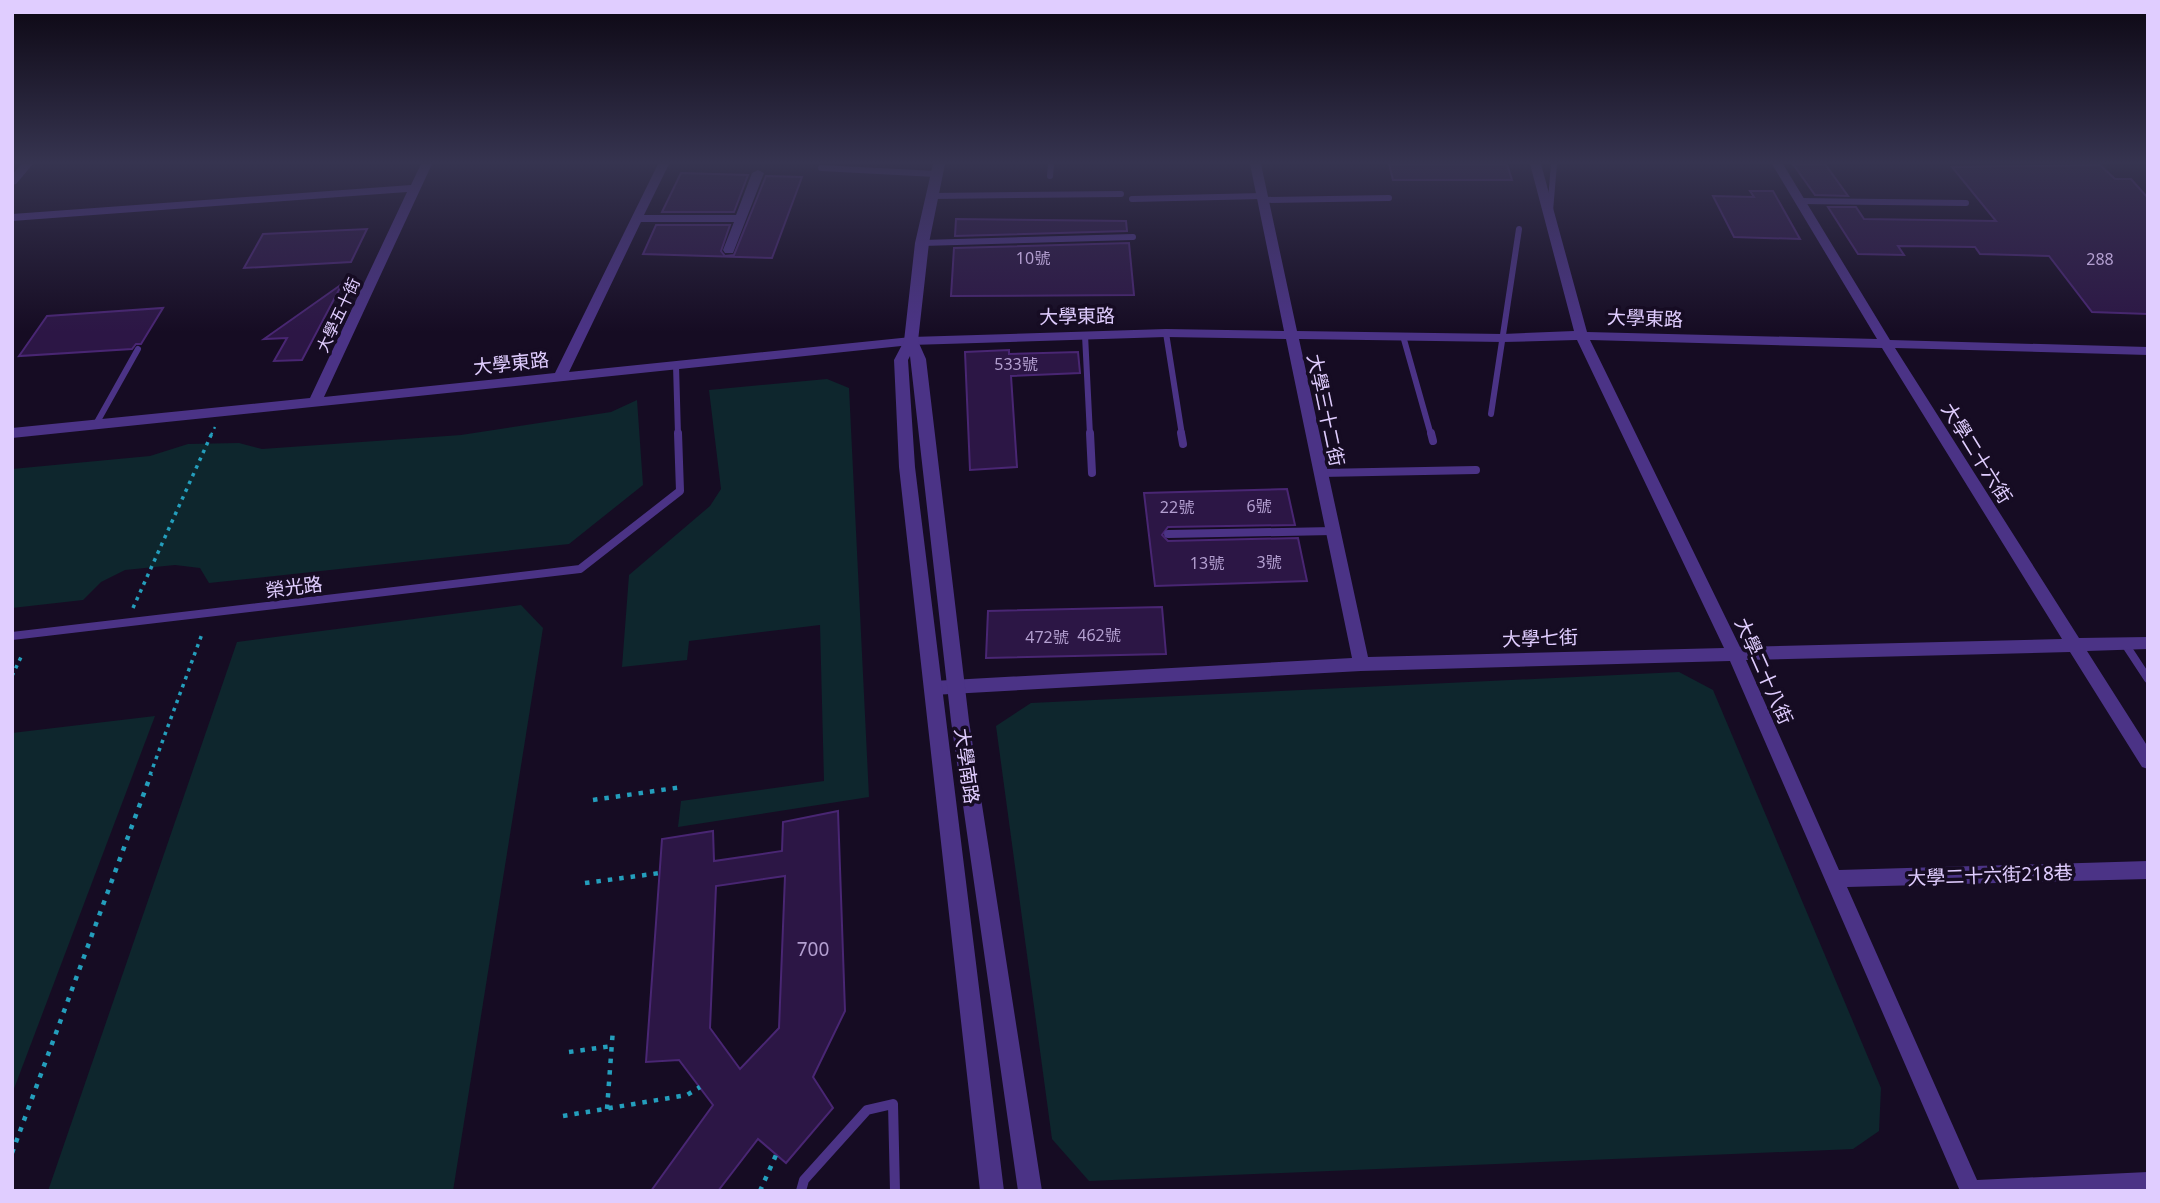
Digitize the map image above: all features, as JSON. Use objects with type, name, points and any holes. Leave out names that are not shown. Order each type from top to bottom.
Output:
[{"type":"street","name":"大學五十街","points":[[314,403],[398,220]]},
{"type":"street","points":[[561,377],[636,220]]},
{"type":"street","points":[[729,250],[741,220]]},
{"type":"street","name":"大學南路","points":[[926,220],[911,341],[901,360],[907,467],[992,1191]]},
{"type":"street","name":"大學三十二街","points":[[1267,220],[1362,664]]},
{"type":"street","name":"大學二十六街","points":[[1811,220],[1887,346],[2148,762]]},
{"type":"street","name":"大學二十八街","points":[[1549,221],[1582,336],[1735,653],[1972,1191]]},
{"type":"street","name":"大學東路","points":[[12,433],[911,341],[1166,333],[1290,333],[1503,338],[1582,336],[2148,351]]},
{"type":"street","name":"大學南路","points":[[911,341],[919,362],[956,687],[1030,1191]]},
{"type":"street","name":"大學七街","points":[[933,688],[1362,664],[2148,643]]},
{"type":"street","name":"大學二十六街218巷","points":[[1833,879],[2148,870]]},
{"type":"street","points":[[1972,1191],[2148,1183]]},
{"type":"lane","points":[[1491,414],[1519,229]]},
{"type":"lane","points":[[922,243],[1133,237]]},
{"type":"lane","points":[[1166,333],[1183,444]]},
{"type":"lane","points":[[1085,335],[1092,473]]},
{"type":"lane","points":[[1402,336],[1433,441]]},
{"type":"lane","points":[[96,424],[138,349]]},
{"type":"lane","name":"榮光路","points":[[12,636],[580,569],[680,491],[676,365]]},
{"type":"lane","points":[[1321,474],[1476,470]]},
{"type":"lane","points":[[1168,534],[1333,531]]},
{"type":"lane","points":[[2125,644],[2148,678]]},
{"type":"lane","points":[[801,1191],[804,1180],[867,1110],[893,1104],[895,1191]]},
{"type":"path","points":[[126,622],[221,412]]},
{"type":"path","points":[[12,1153],[202,635]]},
{"type":"path","points":[[12,676],[21,657]]},
{"type":"path","points":[[593,800],[682,788]]},
{"type":"path","points":[[585,883],[660,873]]},
{"type":"path","points":[[607,1109],[613,1029]]},
{"type":"path","points":[[569,1052],[612,1046]]},
{"type":"path","points":[[563,1116],[687,1095],[700,1087]]},
{"type":"path","points":[[760,1191],[776,1154]]},
{"type":"shaded area","points":[[827,379],[849,388],[869,797],[678,827],[681,801],[824,781],[820,625],[689,641],[687,660],[622,667],[629,575],[710,506],[721,489],[709,390]]},
{"type":"shaded area","points":[[637,400],[643,485],[569,544],[209,583],[200,568],[175,565],[125,570],[101,582],[83,600],[12,608],[12,469],[150,456],[188,444],[239,443],[262,449],[461,435],[611,412]]},
{"type":"shaded area","points":[[521,605],[543,628],[453,1191],[48,1191],[237,642]]},
{"type":"shaded area","points":[[1679,672],[1713,690],[1881,1088],[1879,1131],[1853,1149],[1089,1181],[1052,1139],[996,726],[1031,703]]},
{"type":"shaded area","points":[[155,716],[12,1094],[12,733]]},
{"type":"building","points":[[748,220],[786,220],[772,258],[643,254],[656,225],[730,225],[721,251],[725,256],[734,255]]},
{"type":"building","points":[[956,220],[1126,221],[1127,231],[955,236]]},
{"type":"building","points":[[1725,220],[1789,220],[1800,239],[1734,237]]},
{"type":"building","points":[[1836,220],[2148,220],[2148,314],[2092,312],[2049,256],[1980,254],[1975,247],[1898,246],[1904,255],[1858,254]]},
{"type":"building","points":[[367,229],[351,262],[244,268],[263,234]]},
{"type":"building","points":[[1129,243],[1134,295],[951,296],[954,248]]},
{"type":"building","points":[[342,284],[302,360],[274,361],[287,338],[264,339]]},
{"type":"building","points":[[163,308],[141,344],[136,344],[132,349],[19,356],[47,316]]},
{"type":"building","points":[[1009,350],[1009,354],[1078,352],[1080,373],[1011,376],[1017,467],[970,470],[965,352]]},
{"type":"building","points":[[1287,489],[1295,525],[1168,527],[1162,535],[1168,541],[1298,538],[1307,581],[1155,586],[1144,493]]},
{"type":"building","points":[[1162,607],[1166,654],[986,658],[988,611]]},
{"type":"building","points":[[838,811],[845,1011],[813,1077],[833,1108],[786,1163],[758,1139],[718,1191],[651,1191],[713,1105],[679,1060],[646,1062],[662,839],[713,831],[714,861],[782,851],[783,822]],"holes":[[[785,876],[779,1028],[740,1069],[710,1028],[716,886]]]}]
